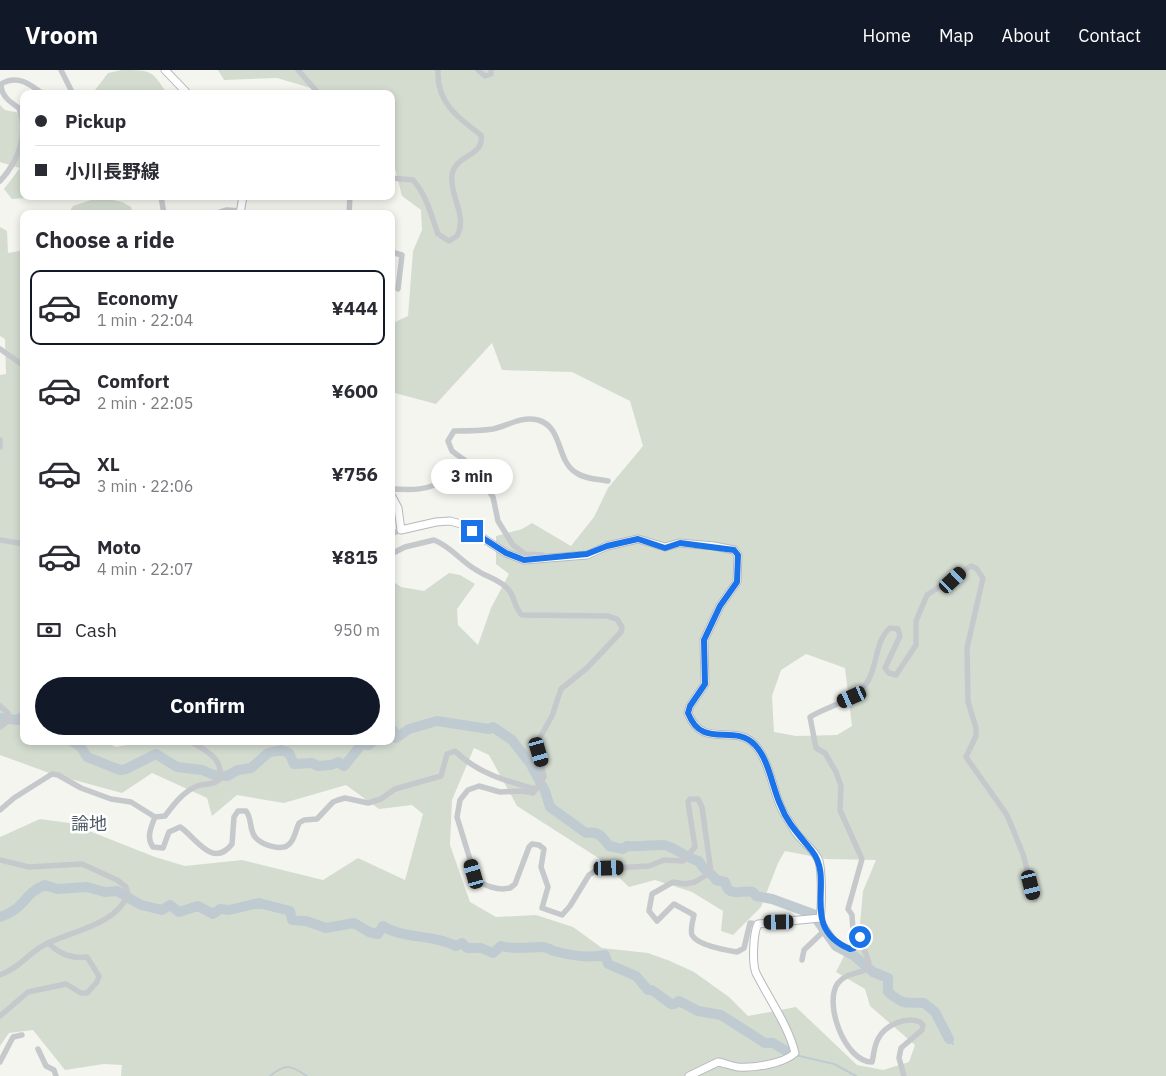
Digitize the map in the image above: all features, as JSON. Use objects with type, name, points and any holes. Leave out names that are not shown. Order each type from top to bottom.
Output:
[{"type":"main road","points":[[166,71],[184,90]]},
{"type":"main road","points":[[395,502],[398,508],[401,530],[436,522],[450,521],[461,524],[489,543],[524,560],[587,554],[607,546],[638,539],[665,548],[680,543],[714,546],[734,550],[738,555],[737,582],[720,606],[704,640],[705,684],[690,706],[688,713],[698,731],[711,735],[739,736],[754,745],[764,761],[780,806],[796,833],[819,861],[822,905],[820,918],[758,924],[755,932],[755,971],[771,998],[792,1042],[795,1053],[787,1060],[752,1066],[737,1067],[718,1062],[689,1076]]},
{"type":"street","points":[[61,70],[71,90]]},
{"type":"street","points":[[298,70],[316,90]]},
{"type":"street","points":[[395,178],[413,180],[431,211],[438,234],[449,241],[457,236],[461,222],[451,178],[454,169],[462,159],[480,148],[482,140],[481,135],[454,116],[437,84],[438,70]]},
{"type":"street","points":[[478,70],[485,76],[491,74],[492,70]]},
{"type":"street","points":[[20,112],[19,108],[7,100],[1,89],[1,84],[7,80],[19,80],[36,90]]},
{"type":"street","points":[[0,181],[14,161],[20,142]]},
{"type":"street","points":[[395,253],[402,255],[398,289]]},
{"type":"street","points":[[0,349],[20,363]]},
{"type":"street","points":[[546,558],[542,555],[525,554],[513,545],[501,529],[493,496],[471,465],[452,451],[449,446],[448,441],[454,431],[493,429],[519,419],[532,419],[548,425],[554,432],[567,461],[575,473],[592,479],[608,481]]},
{"type":"street","points":[[0,440],[0,447]]},
{"type":"street","points":[[395,490],[424,488],[434,484],[444,479],[450,471],[464,460]]},
{"type":"street","points":[[395,532],[401,530]]},
{"type":"street","points":[[0,540],[20,543]]},
{"type":"street","points":[[395,552],[405,547],[434,540],[451,548],[476,571],[503,584],[509,590],[517,611],[522,615],[607,616],[621,623],[621,632],[587,668],[561,689],[552,716],[537,743],[545,773],[544,781],[530,794],[522,791],[500,792],[479,786],[468,790],[460,800],[457,817],[474,874],[481,883],[497,888],[510,888],[515,884],[529,847],[532,844],[539,845],[544,849],[541,867],[548,887],[542,908],[562,915],[570,906],[589,875],[598,870],[649,866],[664,860],[683,861],[695,847],[688,802],[690,799],[698,799],[702,807],[711,872],[695,882],[685,884],[673,882],[659,888],[652,894],[649,911],[657,921],[674,904],[694,915],[692,931],[694,937],[712,947],[737,952],[744,948],[750,923],[758,924]]},
{"type":"street","points":[[820,918],[835,941],[850,949],[854,948],[852,915],[848,909],[862,859],[840,810],[842,801],[836,772],[825,753],[816,748],[810,718],[852,697],[860,690],[870,677],[875,657],[886,632],[890,628],[898,629],[900,636],[885,668],[889,673],[896,675],[916,645],[916,621],[927,595],[971,566],[976,568],[983,578],[967,648],[968,702],[976,728],[976,736],[966,757],[1007,815],[1023,854],[1035,900]]},
{"type":"street","points":[[0,706],[8,713],[9,720],[0,727]]},
{"type":"street","points":[[0,810],[14,798],[52,774],[111,799],[130,802],[155,817],[165,816],[180,797],[191,789],[214,784],[220,779],[219,764],[214,756],[196,745]]},
{"type":"street","points":[[155,817],[150,831],[150,840],[153,847],[157,848],[166,845],[170,832],[176,827],[186,831],[201,849],[217,852],[228,849],[232,844],[234,817],[238,811],[246,811],[250,816],[251,829],[255,836],[264,844],[280,848],[291,843],[299,823],[318,819],[335,801],[345,798],[368,803],[381,800],[395,789],[441,776],[447,754],[450,751],[454,751],[466,762],[498,779],[535,789]]},
{"type":"street","points":[[0,860],[30,867],[82,864],[126,887],[128,894],[112,913],[86,928],[48,943],[10,972],[0,975]]},
{"type":"street","points":[[802,960],[804,950],[826,929]]},
{"type":"street","points":[[853,932],[860,937],[869,963],[865,970],[846,977],[836,987],[834,1009],[840,1032],[856,1056],[865,1061],[872,1062],[876,1043],[882,1033],[902,1021],[920,1022],[923,1025],[922,1030],[902,1046],[899,1054],[904,1076]]},
{"type":"street","points":[[0,1016],[28,992],[66,984],[81,993],[87,993],[97,982],[98,976],[87,957],[74,958],[56,950],[48,943]]},
{"type":"street","points":[[0,1062],[13,1037],[22,1035]]},
{"type":"street","points":[[38,1049],[46,1066],[54,1070],[56,1076]]},
{"type":"shaded area","points":[[122,70],[145,71],[154,76],[164,90],[95,90],[108,73]]},
{"type":"shaded area","points":[[218,70],[1166,70],[1166,1076],[121,1076],[122,1065],[104,1064],[65,1070],[33,1030],[9,1033],[0,1046],[0,837],[40,819],[69,823],[155,857],[185,866],[242,860],[323,880],[358,858],[405,880],[423,814],[412,805],[379,809],[346,785],[284,803],[237,795],[212,816],[207,798],[152,773],[122,793],[52,774],[0,755],[0,375],[6,374],[5,339],[0,336],[0,227],[7,231],[8,253],[20,251],[20,745],[111,745],[116,747],[126,745],[395,745],[395,583],[401,587],[424,591],[449,573],[460,575],[475,584],[457,609],[458,625],[478,645],[491,608],[509,574],[496,564],[496,536],[522,529],[532,523],[571,546],[594,517],[608,488],[643,446],[630,401],[572,372],[502,370],[492,343],[436,404],[395,393],[395,322],[408,316],[413,251],[422,230],[421,210],[402,196],[395,169],[395,90],[318,90],[277,78],[224,80]],"holes":[[[806,654],[845,668],[852,726],[837,735],[796,736],[774,732],[772,696],[781,670]],[[474,748],[489,755],[517,806],[600,859],[629,887],[655,880],[692,892],[723,911],[721,931],[733,935],[761,907],[778,863],[785,851],[826,859],[876,860],[863,891],[860,924],[836,972],[865,989],[870,1006],[915,1045],[909,1062],[883,1070],[857,1065],[796,1007],[748,1016],[729,997],[694,972],[670,961],[648,953],[602,948],[573,927],[536,915],[496,917],[470,902],[450,845],[452,800]]]},
{"type":"shaded area","points":[[0,105],[5,110],[20,113],[20,168],[0,162]]},
{"type":"shaded area","points":[[20,168],[20,198],[12,199],[4,189]]},
{"type":"shaded area","points":[[91,200],[113,200],[122,202],[131,207],[132,210],[70,210],[73,206]]},
{"type":"waterway","points":[[0,718],[20,719]]},
{"type":"waterway","points":[[395,734],[396,738],[409,729],[437,721],[489,729],[493,727],[512,740],[530,763],[545,791],[550,807],[586,833],[597,834],[609,846],[623,849],[627,846],[667,846],[699,861],[716,880],[725,882],[732,892],[753,892],[756,896],[772,899],[813,914],[836,946],[853,955],[873,972],[888,978],[888,992],[905,1002],[924,1003],[935,1012],[949,1039]]},
{"type":"waterway","points":[[78,745],[87,757],[120,770],[126,769],[156,754],[177,767],[227,776],[238,770],[251,768],[268,753],[281,750],[289,753],[294,764],[312,763],[318,766],[331,765],[338,762],[344,766],[361,745]]},
{"type":"waterway","points":[[0,917],[15,910],[33,892],[45,885],[57,889],[87,887],[105,892],[117,891],[141,905],[162,910],[170,905],[179,912],[198,906],[213,914],[220,909],[229,910],[259,903],[290,911],[292,920],[306,921],[326,928],[354,923],[369,932],[378,934],[383,926],[399,933],[447,942],[456,946],[462,943],[467,948],[481,948],[493,953],[501,946],[517,948],[544,947],[553,951],[580,956],[605,955],[608,964],[636,976],[648,990],[652,990],[671,1004],[679,1001],[698,1011],[721,1015],[765,1043],[773,1043],[788,1052]]},
{"type":"waterway","points":[[949,1039],[953,1044]]},
{"type":"waterway","points":[[795,1055],[834,1064],[856,1076]]},
{"type":"waterway","points":[[270,1076],[284,1067],[292,1068],[307,1076]]},
{"type":"district","name":"論地","points":[[89,823]]},
{"type":"route","points":[[472,531],[506,553],[524,560],[587,554],[607,546],[638,539],[647,540],[665,548],[680,543],[734,550],[738,555],[739,569],[737,582],[726,594],[704,640],[705,684],[690,706],[688,713],[698,731],[711,735],[739,736],[754,745],[764,761],[780,806],[796,833],[819,861],[822,905],[820,918],[826,930],[835,941],[850,949],[854,948],[853,932],[859,934],[860,937]]}]
